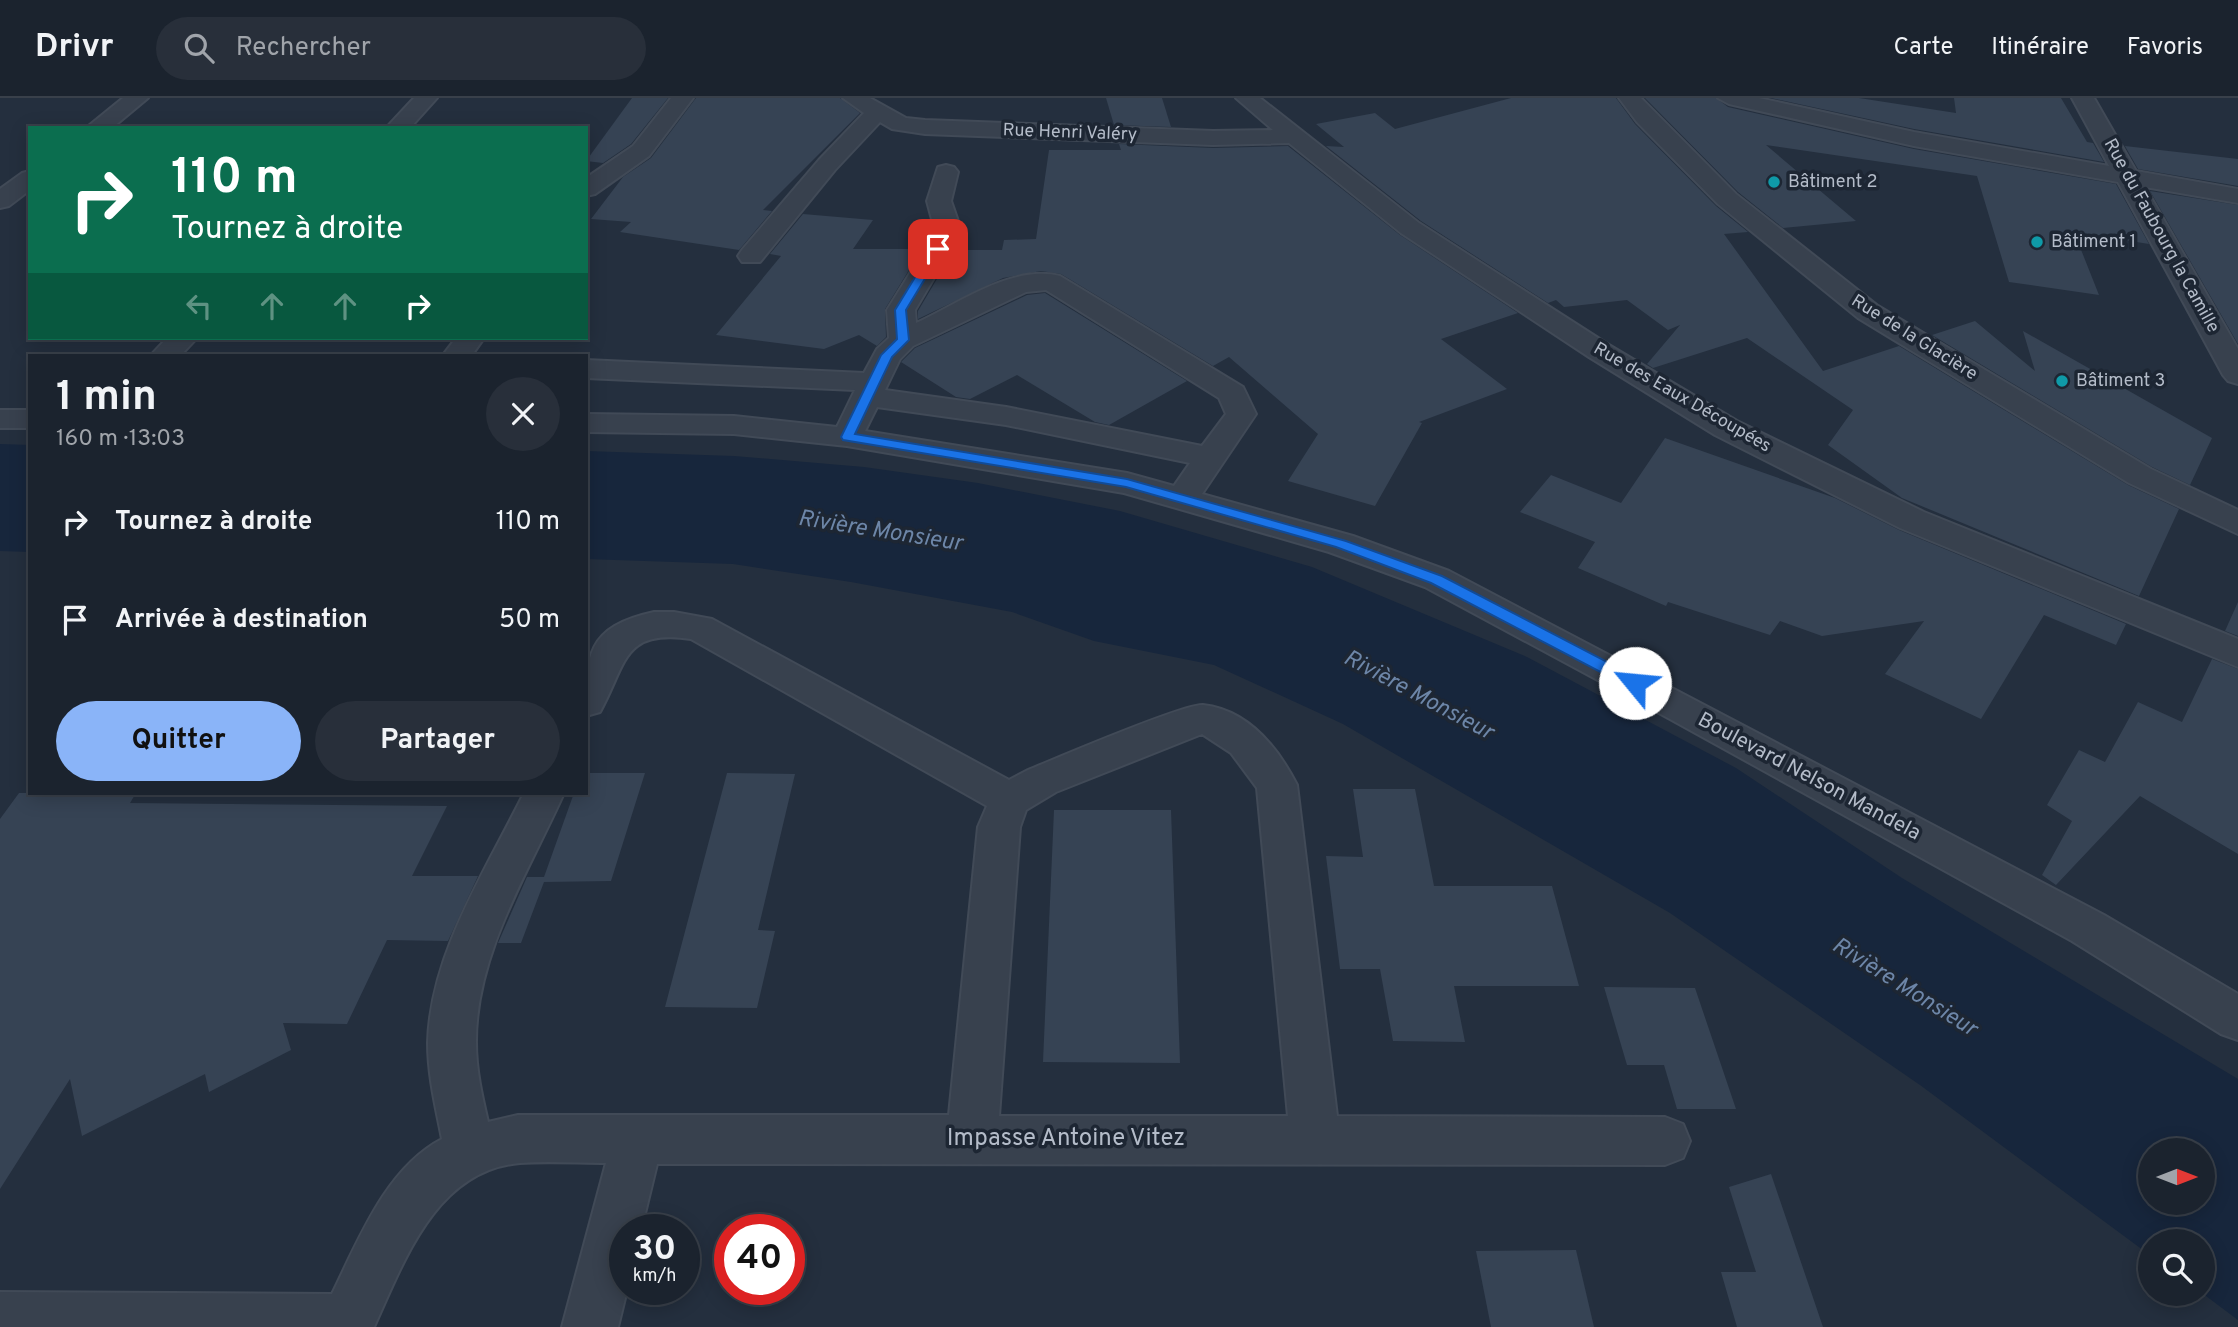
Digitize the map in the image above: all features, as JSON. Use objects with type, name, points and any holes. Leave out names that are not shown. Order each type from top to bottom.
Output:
[{"type":"street","points":[[100,126],[137,98]]},
{"type":"street","points":[[399,126],[426,98]]},
{"type":"street","points":[[588,188],[641,151],[682,98]]},
{"type":"street","name":"Rue Henri Valéry","points":[[854,98],[900,124],[925,127],[1213,138],[1293,136]]},
{"type":"street","name":"Rue des Eaux Découpées","points":[[1247,98],[1410,228],[1599,351],[1726,428],[1912,520],[2238,654]]},
{"type":"street","name":"Rue de la Glacière","points":[[1630,98],[1645,117],[1727,199],[1868,312],[2140,475],[2238,523]]},
{"type":"street","points":[[1729,98],[1914,139],[2238,196]]},
{"type":"street","name":"Rue du Faubourg la Camille","points":[[2083,98],[2238,375]]},
{"type":"street","points":[[751,256],[827,165],[877,112]]},
{"type":"street","points":[[0,170],[28,169]]},
{"type":"street","points":[[903,340],[901,310],[938,249],[947,227],[939,201],[946,172]]},
{"type":"street","points":[[0,201],[28,180]]},
{"type":"street","points":[[847,437],[887,355],[903,340],[1021,284],[1051,282],[1232,393],[1241,414],[1182,498]]},
{"type":"street","points":[[166,354],[181,340]]},
{"type":"street","points":[[458,354],[468,340]]},
{"type":"street","points":[[588,369],[871,390],[1212,458]]},
{"type":"street","points":[[0,419],[28,419]]},
{"type":"street","name":"Boulevard Nelson Mandela","points":[[588,423],[734,425],[847,437],[1127,483],[1341,544],[1437,579],[2088,928],[2238,1019]]},
{"type":"street","points":[[588,698],[608,655],[636,626],[666,622],[699,628],[1010,800]]},
{"type":"street","points":[[972,1138],[999,827],[1010,800],[1042,781],[1200,719],[1218,721],[1247,742],[1277,785],[1315,1139]]},
{"type":"street","points":[[469,1151],[455,1069],[452,1030],[464,967],[543,795]]},
{"type":"street","points":[[590,1327],[638,1138]]},
{"type":"street","name":"Impasse Antoine Vitez","points":[[347,1325],[399,1224],[429,1177],[469,1151],[518,1139],[1665,1141]]},
{"type":"street","points":[[0,1320],[347,1325]]},
{"type":"water","points":[[0,444],[28,445],[28,552],[0,551]]},
{"type":"water","name":"Rivière Monsieur","points":[[588,451],[734,456],[864,467],[978,483],[1120,511],[1312,567],[1527,657],[1736,768],[1902,878],[2238,1079],[2238,1320],[2215,1303],[2215,1229],[2138,1229],[2138,1246],[1920,1085],[1670,913],[1343,724],[1214,665],[1094,641],[1012,612],[851,582],[733,564],[588,559]]},
{"type":"building","points":[[632,98],[668,98],[631,144],[603,163],[588,161]]},
{"type":"building","points":[[696,98],[840,98],[860,113],[763,210],[772,211],[739,250],[620,232],[631,222],[591,219],[623,177],[651,158]]},
{"type":"building","points":[[1106,98],[1162,98],[1171,127],[1114,125]]},
{"type":"building","points":[[1511,98],[1616,98],[1635,124],[1716,206],[1748,232],[1724,234],[1823,371],[1899,346],[2128,485],[2179,509],[2139,596],[1902,498],[1828,445],[1853,410],[1747,338],[1653,368],[1647,364],[1680,325],[1668,330],[1627,300],[1564,307],[1556,300],[1548,303],[1421,221],[1326,146],[1344,147],[1316,124],[1375,113],[1395,129]]},
{"type":"building","points":[[1645,98],[1716,98],[1728,107],[1914,149],[2116,184],[2149,244],[2074,232],[2099,295],[2009,282],[1977,176],[1766,145],[1856,221],[1783,228],[1738,192]]},
{"type":"building","points":[[1771,98],[1859,98],[1956,113],[1954,98],[2061,98],[2087,142],[2093,143],[2104,162],[1914,129]]},
{"type":"building","points":[[1119,144],[1213,148],[1288,146],[1400,235],[1518,313],[1441,339],[1507,389],[1419,422],[1422,423],[1375,506],[1288,481],[1318,434],[1229,357],[1213,366],[1061,274],[1041,271],[1003,278],[918,319],[918,311],[954,250],[1002,250],[1004,240],[1036,239],[1049,150],[1121,150]]},
{"type":"building","points":[[2125,146],[2238,159],[2238,186],[2138,169]]},
{"type":"building","points":[[2150,191],[2238,205],[2238,344]]},
{"type":"building","points":[[803,214],[873,220],[853,249],[922,249],[885,309],[886,337],[877,346],[859,335],[824,349],[716,335],[781,256],[770,254]]},
{"type":"building","points":[[1045,293],[1187,381],[1109,425],[1095,422],[1017,375],[970,399],[956,397],[901,362],[915,348],[1027,295]]},
{"type":"building","name":"Bâtiment 3","points":[[1975,321],[2035,371],[2023,331],[2212,438],[2190,485],[2152,467],[1932,335]]},
{"type":"building","points":[[1665,438],[1835,498],[1899,530],[2126,624],[2116,645],[2044,615],[1981,719],[1885,674],[1924,621],[1822,636],[1780,621],[1770,635],[1668,602],[1666,606],[1578,568],[1595,542],[1520,512],[1551,475],[1621,503]]},
{"type":"building","points":[[2238,602],[2238,636],[2225,631]]},
{"type":"building","points":[[2212,659],[2238,669],[2238,854],[2140,796],[2056,885],[2042,875],[2072,821],[2047,805],[2079,750],[2105,762],[2138,702],[2182,722]]},
{"type":"building","points":[[588,773],[645,773],[611,881],[544,882],[521,943],[498,943],[527,877],[544,877],[573,795],[588,795]]},
{"type":"building","points":[[727,773],[795,774],[758,930],[775,931],[757,1008],[665,1007]]},
{"type":"building","points":[[1353,789],[1415,789],[1434,886],[1552,886],[1579,986],[1454,986],[1465,1042],[1393,1041],[1380,969],[1340,969],[1326,856],[1363,857]]},
{"type":"building","points":[[19,793],[135,795],[130,803],[447,806],[412,876],[478,876],[448,941],[387,940],[347,1024],[283,1023],[291,1050],[209,1092],[205,1074],[82,1136],[70,1079],[0,1189],[0,819]]},
{"type":"building","points":[[1054,810],[1171,810],[1180,1063],[1043,1062]]},
{"type":"building","points":[[1604,987],[1695,988],[1736,1109],[1677,1109],[1664,1065],[1627,1065]]},
{"type":"building","points":[[1771,1174],[1823,1327],[1737,1327],[1721,1272],[1756,1272],[1729,1187]]},
{"type":"building","points":[[1576,1250],[1594,1327],[1491,1327],[1476,1251]]},
{"type":"place","name":"Bâtiment 2","points":[[1774,182]]},
{"type":"place","name":"Bâtiment 1","points":[[2037,242]]},
{"type":"place","name":"Bâtiment 3","points":[[2062,381]]},
{"type":"route","points":[[938,249],[914,284],[901,310],[903,340],[887,355],[847,437],[1127,483],[1341,544],[1437,579],[1635,683]]}]
